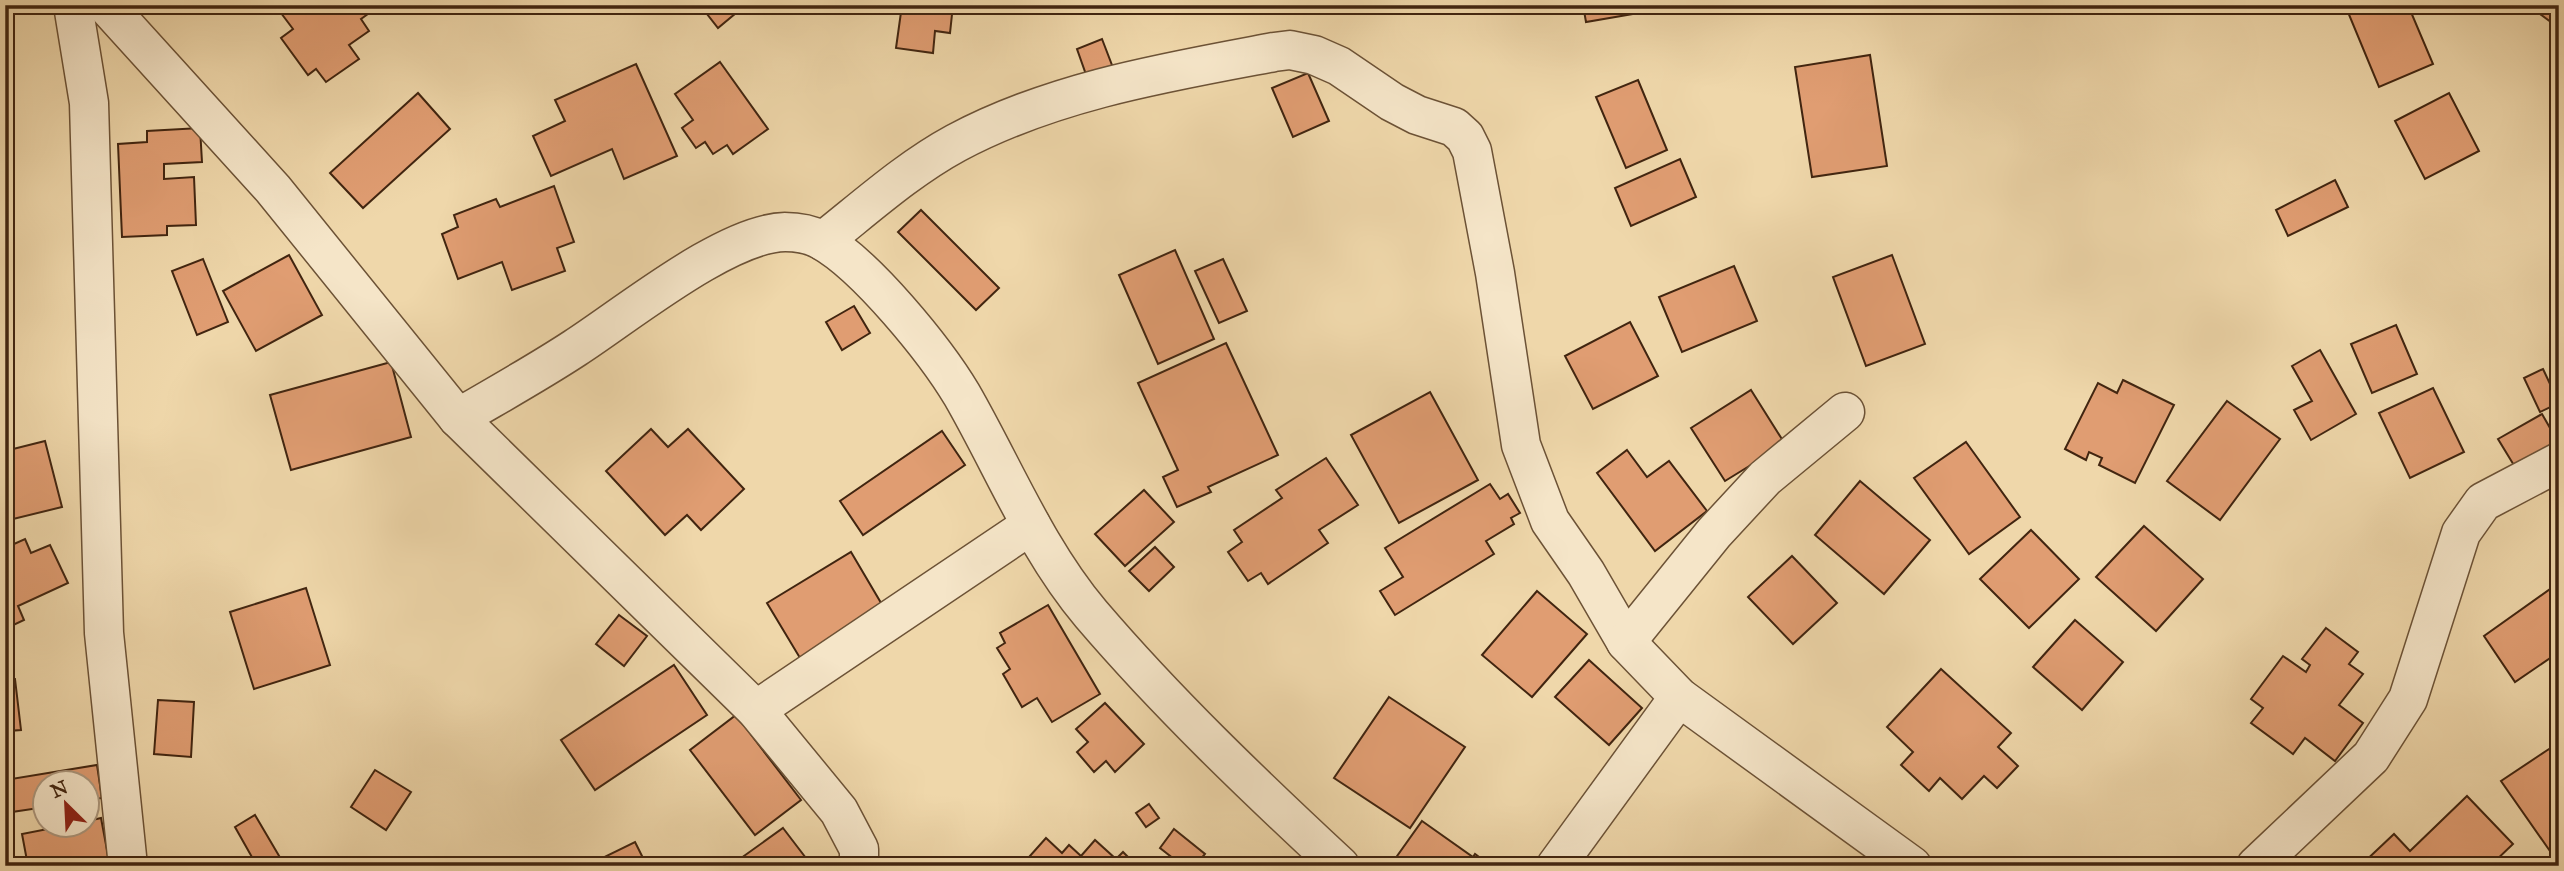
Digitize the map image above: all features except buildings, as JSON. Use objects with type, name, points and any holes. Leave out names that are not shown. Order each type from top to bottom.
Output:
[{"type":"street","points":[[73,5],[89,103],[104,633],[128,866]]},
{"type":"street","points":[[106,5],[273,189],[458,418],[756,710],[839,811],[859,849],[859,866]]},
{"type":"street","points":[[822,241],[918,167],[955,144],[999,122],[1049,104],[1185,69],[1274,52],[1302,52],[1339,66],[1392,102],[1417,115],[1454,127],[1465,137],[1472,151],[1495,273],[1521,445],[1550,522],[1586,573],[1626,642],[1679,696],[1912,866]]},
{"type":"street","points":[[458,418],[574,349],[670,283],[741,243],[780,232],[798,232],[822,241],[867,277],[910,326],[960,393],[1031,525],[1090,612],[1219,753],[1340,866]]},
{"type":"street","points":[[1626,642],[1714,533],[1757,487],[1845,412]]},
{"type":"street","points":[[2256,866],[2371,757],[2408,699],[2461,533],[2483,502],[2559,462]]},
{"type":"street","points":[[756,710],[1031,525]]},
{"type":"street","points":[[1556,866],[1679,696]]}]
